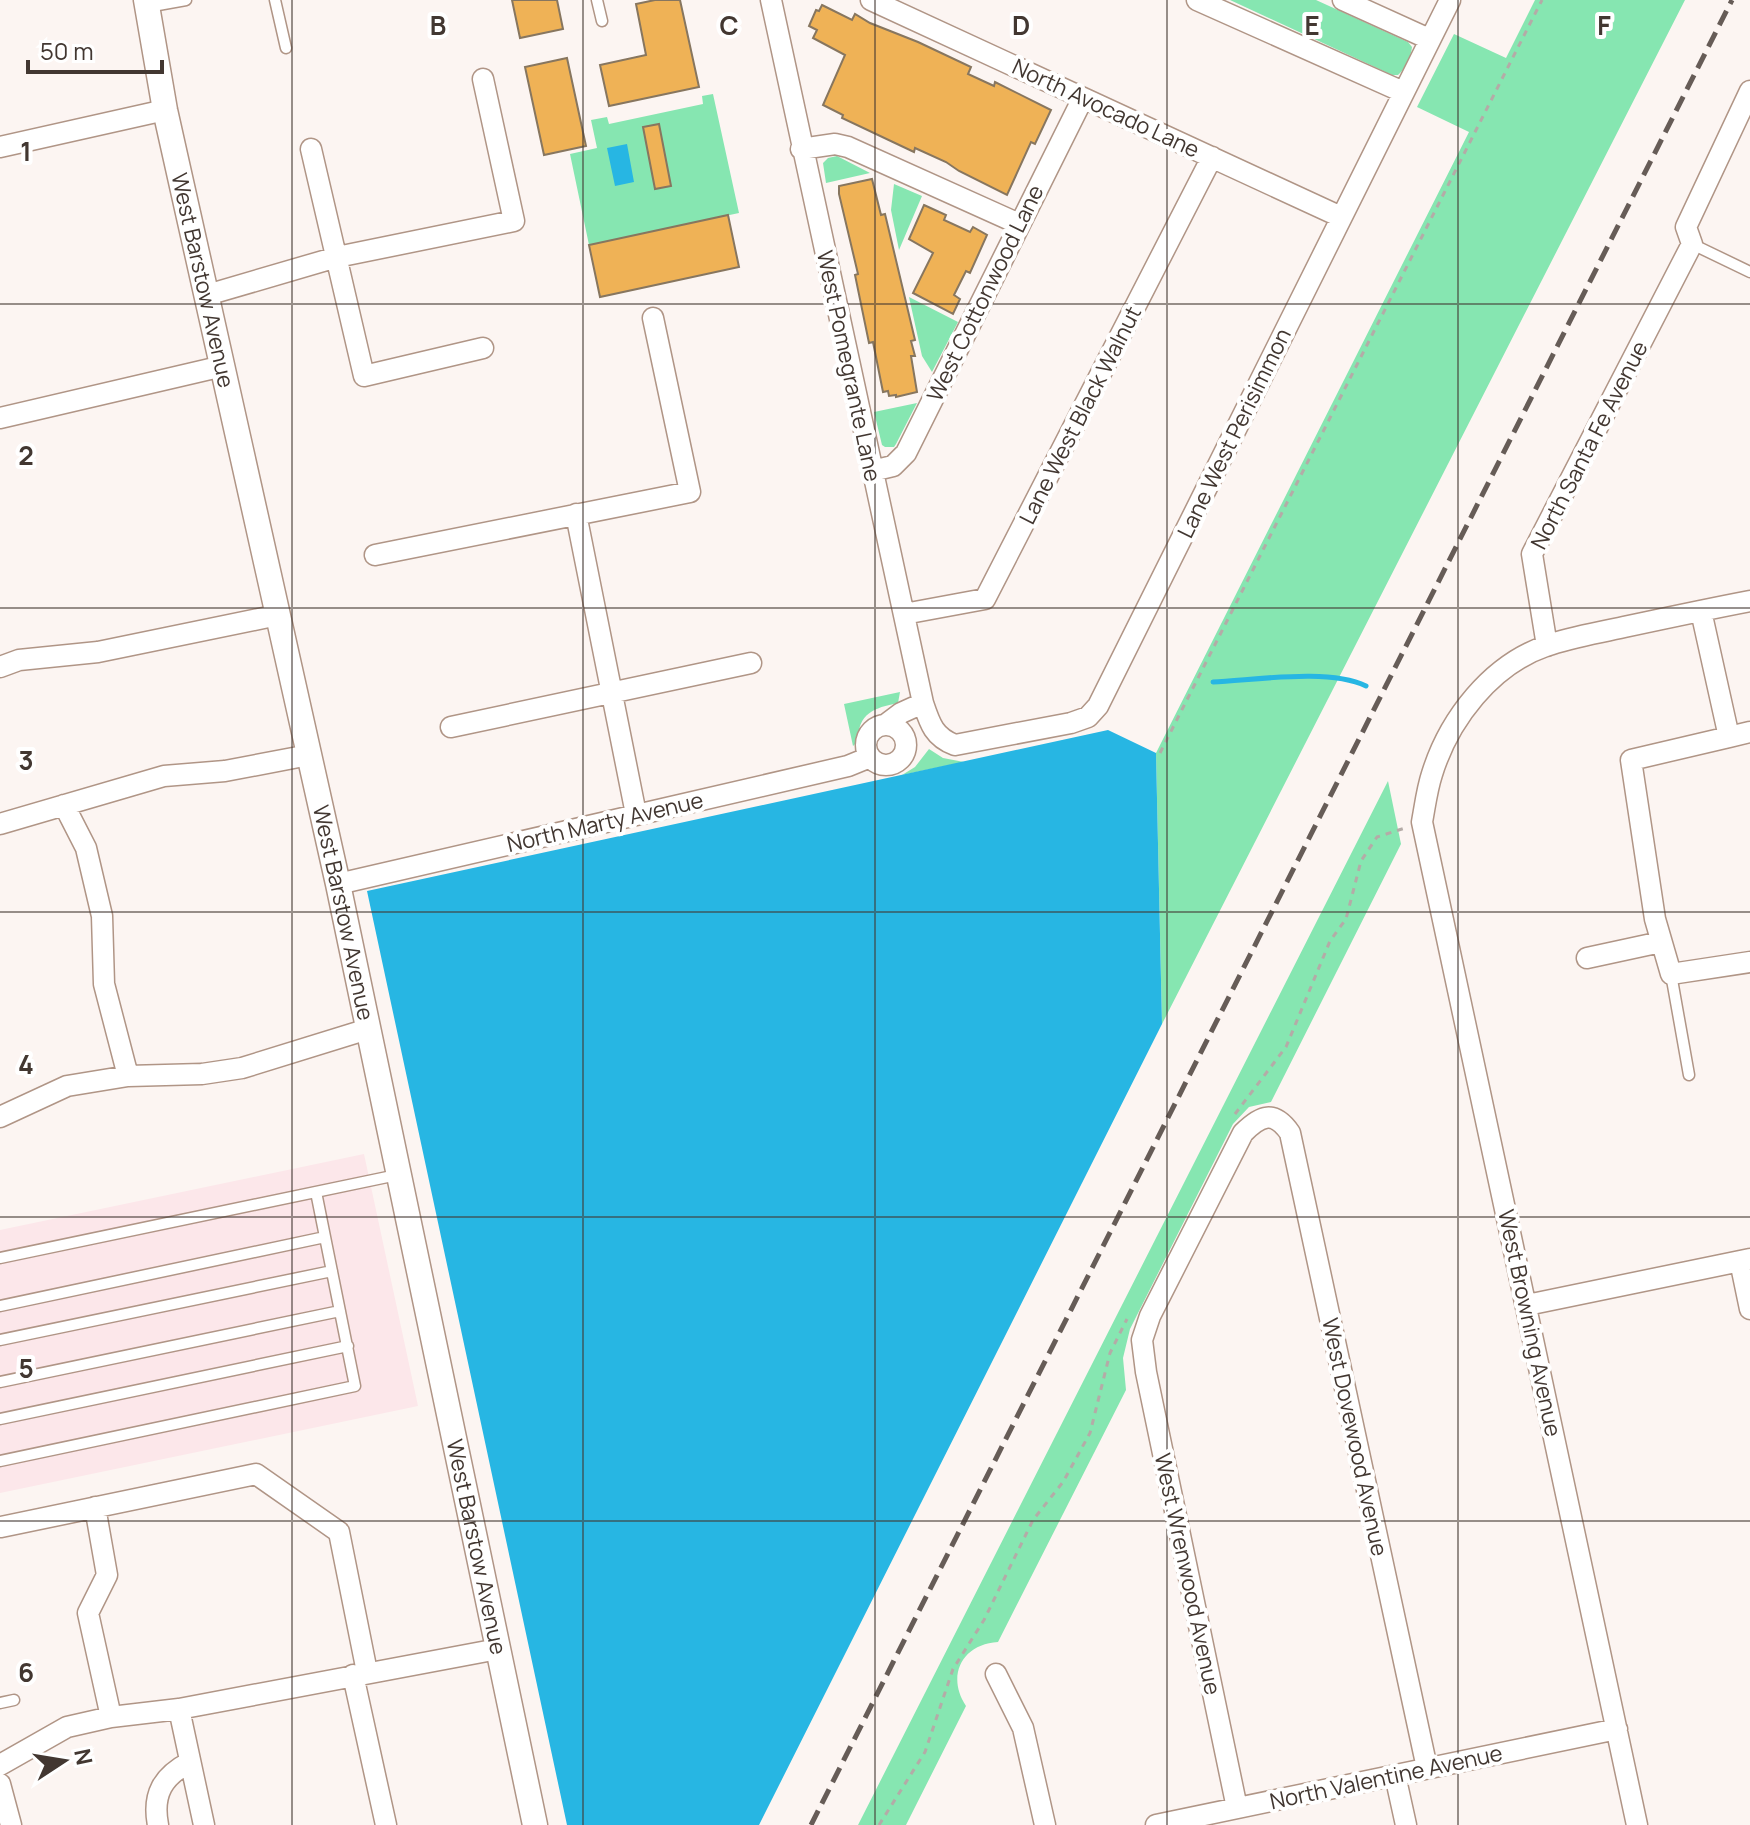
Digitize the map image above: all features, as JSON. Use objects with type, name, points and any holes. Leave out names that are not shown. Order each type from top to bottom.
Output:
[{"type":"street","name":"West Pomegrante Lane","points":[[771,0],[923,703],[932,730]]},
{"type":"street","name":"North Avocado Lane","points":[[871,0],[1341,217]]},
{"type":"street","points":[[1197,0],[1403,92]]},
{"type":"street","points":[[1343,0],[1429,39]]},
{"type":"street","name":"Lane West Perisimmon","points":[[932,730],[944,741],[955,745],[969,744],[1071,723],[1088,717],[1098,706],[1450,0]]},
{"type":"street","name":"West Barstow Avenue","points":[[147,4],[165,110],[338,884],[535,1825]]},
{"type":"street","points":[[207,295],[337,257],[514,221],[483,79]]},
{"type":"street","name":"North Santa Fe Avenue","points":[[1547,646],[1532,554],[1692,244],[1686,227],[1750,91]]},
{"type":"street","name":"West Cottonwood Lane","points":[[872,471],[893,466],[906,453],[1083,98]]},
{"type":"street","points":[[0,147],[165,110]]},
{"type":"street","points":[[801,149],[835,144],[848,147],[1019,224]]},
{"type":"street","points":[[311,149],[364,376],[483,348]]},
{"type":"street","name":"Lane West Black Walnut","points":[[904,614],[985,599],[1212,157]]},
{"type":"street","points":[[375,555],[690,492],[653,318]]},
{"type":"street","points":[[0,418],[223,366]]},
{"type":"street","points":[[576,514],[636,814]]},
{"type":"street","points":[[1547,646],[1750,601]]},
{"type":"street","points":[[1701,611],[1729,737]]},
{"type":"street","points":[[0,667],[19,660],[98,652],[278,615]]},
{"type":"street","name":"West Browning Avenue","points":[[1547,646],[1519,658],[1489,681],[1466,707],[1447,737],[1432,774],[1422,822],[1637,1825]]},
{"type":"street","points":[[451,727],[751,663]]},
{"type":"street","points":[[870,757],[866,746],[873,729],[923,703]]},
{"type":"street","points":[[885,725],[902,732],[905,751]]},
{"type":"street","name":"North Marty Avenue","points":[[338,884],[848,766],[870,757],[877,763],[890,764],[897,762],[905,751],[932,730]]},
{"type":"street","points":[[1750,732],[1631,760],[1655,919],[1671,974],[1750,962]]},
{"type":"street","points":[[0,824],[164,776],[225,771],[309,755]]},
{"type":"street","points":[[64,805],[86,848],[102,916],[104,984],[128,1076]]},
{"type":"street","points":[[1587,958],[1661,942]]},
{"type":"street","points":[[0,1117],[67,1086],[128,1076],[202,1074],[242,1068],[368,1029]]},
{"type":"street","name":"West Wrenwood Avenue","points":[[1237,1808],[1146,1372],[1142,1340],[1150,1316],[1243,1133],[1255,1121],[1269,1117]]},
{"type":"street","name":"West Dovewood Avenue","points":[[1269,1117],[1282,1121],[1290,1133],[1427,1768]]},
{"type":"street","points":[[1527,1305],[1745,1260],[1750,1309]]},
{"type":"street","points":[[1,1527],[256,1474],[339,1532],[386,1825]]},
{"type":"street","points":[[95,1507],[107,1575],[88,1613],[111,1717]]},
{"type":"street","points":[[0,1765],[67,1727],[498,1649]]},
{"type":"street","points":[[996,1674],[1023,1728],[1045,1825]]},
{"type":"street","points":[[179,1709],[204,1825]]},
{"type":"street","name":"North Valentine Avenue","points":[[1167,1824],[1617,1729]]},
{"type":"street","points":[[158,1825],[157,1793],[165,1779],[190,1762]]},
{"type":"street","points":[[1395,1775],[1406,1825]]},
{"type":"street","points":[[0,1784],[11,1825]]},
{"type":"lane","points":[[147,4],[186,0]]},
{"type":"lane","points":[[275,0],[286,48]]},
{"type":"lane","points":[[597,0],[602,21]]},
{"type":"lane","points":[[1692,244],[1750,272]]},
{"type":"lane","points":[[1671,974],[1689,1075]]},
{"type":"lane","points":[[0,1258],[399,1175]]},
{"type":"lane","points":[[0,1461],[355,1386],[316,1192]]},
{"type":"lane","points":[[0,1306],[325,1237]]},
{"type":"lane","points":[[0,1340],[332,1271]]},
{"type":"lane","points":[[0,1382],[340,1311]]},
{"type":"lane","points":[[0,1419],[348,1346]]},
{"type":"lane","points":[[0,1703],[14,1700]]},
{"type":"path","points":[[1160,753],[1542,0]]},
{"type":"shaded area","points":[[364,1154],[418,1406],[0,1493],[0,1230]]},
{"type":"green space","points":[[1230,0],[1316,0],[1408,42],[1412,47],[1411,55],[1401,72],[1392,75]]},
{"type":"green space","points":[[1535,0],[1685,0],[1162,1024],[1156,753],[1469,132],[1417,107],[1454,34],[1506,58]]},
{"type":"green space","points":[[713,94],[739,213],[589,245],[570,154],[597,148],[591,120],[607,117],[609,124],[703,104],[702,96]]},
{"type":"green space","points":[[837,156],[870,173],[826,183],[823,163]]},
{"type":"green space","points":[[894,184],[922,196],[899,250],[891,210]]},
{"type":"green space","points":[[909,297],[958,322],[932,372],[922,356]]},
{"type":"green space","points":[[917,403],[894,447],[882,445],[874,412]]},
{"type":"green space","points":[[900,692],[898,703],[875,710],[864,718],[858,741],[853,746],[844,704]]},
{"type":"green space","points":[[929,749],[943,758],[964,762],[902,775],[915,767]]},
{"type":"green space","points":[[1388,781],[1401,844],[1271,1102],[1249,1107],[1233,1124],[1130,1329],[1123,1358],[1126,1390],[998,1642],[975,1649],[961,1664],[958,1684],[966,1706],[906,1825],[858,1825]]},
{"type":"water","points":[[627,144],[634,182],[615,186],[607,148]]},
{"type":"water","points":[[1108,730],[1156,753],[1162,1024],[759,1825],[567,1825],[367,891]]},
{"type":"building","points":[[512,0],[557,0],[563,29],[520,38]]},
{"type":"building","points":[[680,0],[699,87],[609,106],[600,65],[646,55],[636,4]]},
{"type":"building","points":[[822,5],[852,20],[855,14],[918,42],[971,67],[968,74],[994,86],[995,82],[1051,110],[1035,144],[1031,142],[1007,195],[946,162],[915,148],[914,152],[842,118],[843,115],[823,105],[845,55],[813,38],[817,30],[809,26],[816,10],[819,11]]},
{"type":"building","points":[[567,58],[586,146],[544,155],[525,67]]},
{"type":"building","points":[[659,124],[671,186],[655,189],[643,127]]},
{"type":"building","points":[[872,179],[881,215],[885,214],[915,340],[911,341],[915,356],[911,356],[917,392],[896,397],[889,396],[888,391],[883,392],[873,342],[869,343],[855,275],[858,274],[839,194],[839,186]]},
{"type":"building","points":[[924,205],[946,215],[944,220],[970,232],[973,227],[987,235],[970,273],[966,271],[954,295],[960,299],[953,314],[913,293],[933,253],[909,239]]},
{"type":"building","points":[[728,215],[739,267],[600,297],[589,245]]},
{"type":"waterway","points":[[1213,682],[1313,676],[1366,686]]},
{"type":"railway","points":[[811,1825],[1732,0]]}]
